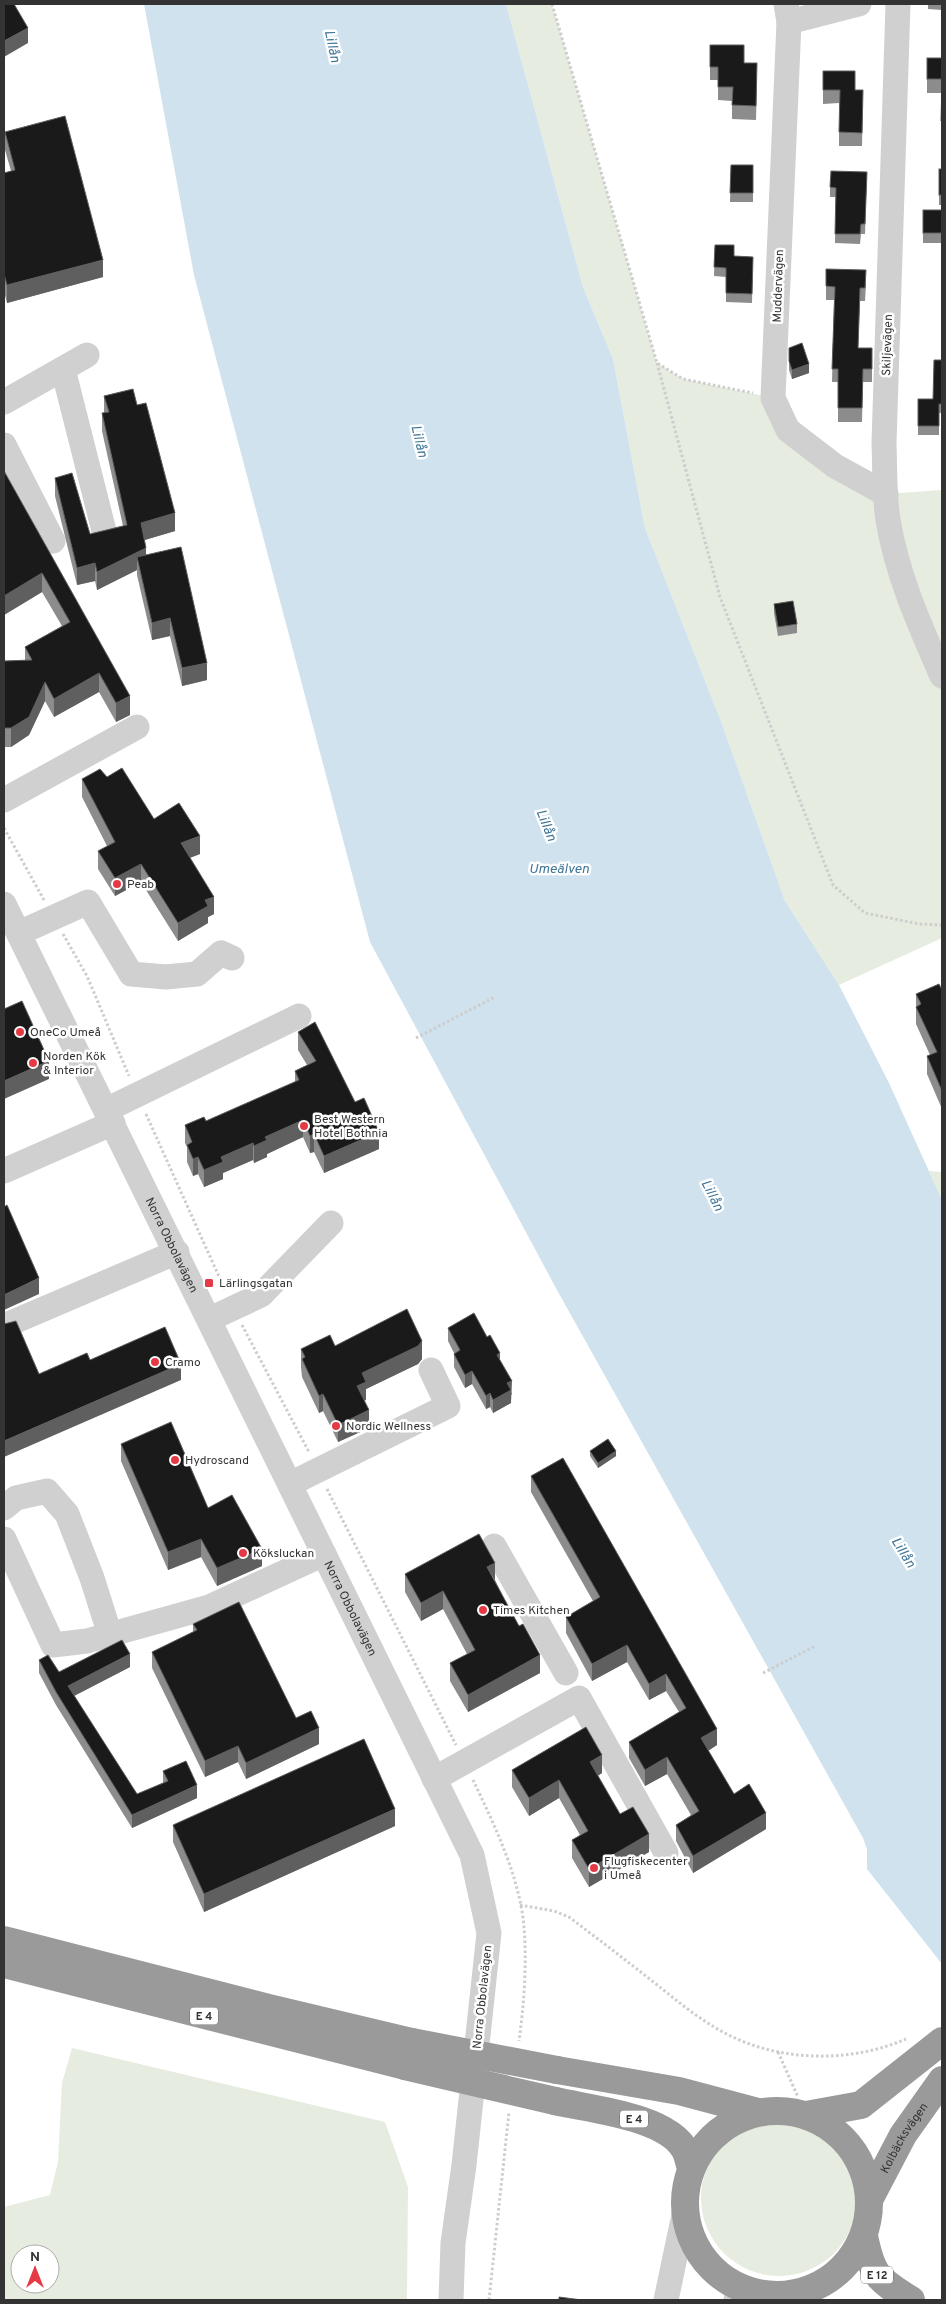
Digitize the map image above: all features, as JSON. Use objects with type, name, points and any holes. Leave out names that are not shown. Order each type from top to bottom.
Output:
[{"type":"highway","name":"E 4","points":[[4,1940],[269,2008],[554,2101],[658,2126],[673,2137],[685,2150],[691,2168]]},
{"type":"highway","name":"E 4","points":[[4,1964],[408,2054],[557,2070],[679,2091],[758,2112]]},
{"type":"highway","name":"E 4","points":[[806,2115],[861,2105],[873,2098],[929,2042]]},
{"type":"highway","name":"Kolbäcksvägen","points":[[870,2198],[903,2136],[942,2080]]},
{"type":"highway","name":"E 4","points":[[783,2110],[806,2115],[824,2123],[842,2137],[857,2156],[866,2176],[870,2198],[864,2236],[854,2254],[830,2279],[797,2297],[746,2297],[705,2260],[688,2229],[685,2195],[691,2168],[705,2145],[720,2130],[739,2119],[758,2112],[783,2110]]},
{"type":"highway","name":"E 12","points":[[864,2236],[869,2263],[876,2274],[889,2286],[911,2300]]},
{"type":"street","name":"Muddervägen","points":[[858,4],[788,13],[773,398],[788,430],[835,466],[886,494]]},
{"type":"street","name":"Skiljevägen","points":[[898,4],[884,443],[886,494],[888,521],[908,598],[942,676]]},
{"type":"street","points":[[4,402],[87,355]]},
{"type":"street","points":[[63,369],[104,531]]},
{"type":"street","points":[[4,445],[52,540]]},
{"type":"street","points":[[4,800],[137,727]]},
{"type":"street","points":[[19,933],[88,902],[131,974],[166,977],[197,974],[221,953],[232,958]]},
{"type":"street","name":"Norra Obbolavägen","points":[[4,904],[210,1319],[472,1856],[489,1933],[464,2165],[453,2243],[451,2300]]},
{"type":"street","points":[[4,1171],[110,1116],[137,1094],[299,1016]]},
{"type":"street","points":[[210,1319],[261,1295],[330,1223]]},
{"type":"street","points":[[4,1326],[176,1252]]},
{"type":"street","points":[[290,1484],[448,1406],[431,1370]]},
{"type":"street","points":[[4,1508],[16,1498],[47,1491],[66,1514],[92,1578],[110,1635]]},
{"type":"street","points":[[4,1539],[53,1645],[87,1641],[209,1607],[324,1554]]},
{"type":"street","points":[[494,1546],[566,1673]]},
{"type":"street","points":[[434,1779],[579,1698],[666,1853]]},
{"type":"street","points":[[666,2300],[685,2210]]},
{"type":"path","points":[[552,4],[657,363],[720,597],[833,885],[865,913],[919,924],[942,925]]},
{"type":"path","points":[[657,363],[683,378],[773,398]]},
{"type":"path","points":[[4,828],[48,907]]},
{"type":"path","points":[[62,933],[87,976],[137,1094],[229,1298]]},
{"type":"path","points":[[416,1038],[495,997]]},
{"type":"path","points":[[241,1323],[312,1459]]},
{"type":"path","points":[[326,1486],[465,1762],[506,1856],[520,1905],[554,1911],[568,1917],[699,2017],[734,2038],[777,2052],[808,2056],[836,2056],[929,2042]]},
{"type":"path","points":[[763,1673],[815,1646]]},
{"type":"path","points":[[777,2052],[806,2115]]},
{"type":"shaded area","points":[[506,4],[552,4],[657,363],[683,379],[773,398],[788,430],[886,494],[942,490],[942,938],[839,985],[785,901],[722,724],[645,528],[613,359],[583,287]]},
{"type":"shaded area","points":[[929,1171],[942,1172],[942,1200]]},
{"type":"shaded area","points":[[72,2048],[385,2122],[408,2187],[407,2300],[4,2300],[4,2207],[50,2195],[58,2162],[62,2083]]},
{"type":"shaded area","points":[[779,2120],[809,2126],[822,2133],[834,2143],[844,2155],[851,2168],[857,2198],[851,2228],[844,2241],[834,2253],[822,2263],[809,2270],[779,2276],[749,2270],[736,2263],[724,2253],[714,2241],[707,2228],[701,2198],[707,2168],[714,2155],[724,2143],[736,2133],[749,2126]]},
{"type":"water","name":"Umeälven","points":[[144,4],[506,4],[583,287],[613,359],[645,528],[722,724],[785,901],[839,985],[889,1083],[942,1200],[942,1964],[867,1869],[867,1849],[863,1838],[557,1290],[370,942],[194,275]]},
{"type":"building","points":[[4,4],[14,4],[28,28],[4,41]]},
{"type":"building","points":[[710,45],[744,45],[744,63],[757,63],[756,106],[732,105],[733,87],[718,87],[718,67],[710,67]]},
{"type":"building","points":[[927,58],[942,58],[942,79],[927,79]]},
{"type":"building","points":[[823,71],[855,71],[855,90],[863,90],[862,133],[839,132],[840,90],[823,90]]},
{"type":"building","points":[[942,82],[942,121],[941,121]]},
{"type":"building","points":[[65,116],[103,260],[7,285],[4,274],[4,173],[15,170],[5,132]]},
{"type":"building","points":[[731,165],[753,165],[753,193],[730,193]]},
{"type":"building","points":[[939,169],[942,169],[942,195],[939,195]]},
{"type":"building","points":[[831,171],[867,172],[865,224],[861,224],[860,234],[835,234],[836,188],[830,187]]},
{"type":"building","points":[[923,210],[942,210],[942,233],[923,233]]},
{"type":"building","points":[[715,245],[734,245],[734,256],[753,257],[752,294],[726,293],[726,268],[714,267]]},
{"type":"building","points":[[826,269],[866,270],[865,288],[860,288],[858,348],[872,348],[872,369],[863,369],[862,408],[838,408],[838,369],[832,369],[835,287],[826,286]]},
{"type":"building","points":[[802,343],[809,364],[792,370],[789,361],[789,348]]},
{"type":"building","points":[[934,360],[942,360],[942,404],[939,404],[939,426],[918,426],[918,399],[933,399]]},
{"type":"building","points":[[133,389],[137,405],[146,403],[175,513],[141,523],[146,548],[97,572],[95,563],[77,568],[55,478],[72,473],[90,534],[127,525],[102,413],[109,412],[104,396]]},
{"type":"building","points":[[4,471],[130,696],[116,703],[99,673],[54,699],[45,682],[29,717],[11,728],[4,728],[4,661],[32,660],[25,647],[70,622],[42,573],[4,596]]},
{"type":"building","points":[[181,547],[207,663],[182,668],[170,618],[152,623],[137,557]]},
{"type":"building","points":[[793,601],[797,624],[778,627],[774,604]]},
{"type":"building","points":[[122,768],[154,819],[179,803],[200,836],[181,843],[214,897],[205,900],[208,906],[178,923],[141,864],[115,878],[98,851],[115,842],[82,779],[100,769],[107,777]]},
{"type":"building","points":[[939,984],[942,990],[942,1091],[927,1056],[937,1052],[916,1007],[921,1004],[916,994]]},
{"type":"building","points":[[22,1001],[49,1061],[4,1081],[4,1009]]},
{"type":"building","points":[[315,1022],[355,1102],[364,1098],[379,1132],[324,1156],[314,1134],[310,1136],[303,1120],[265,1137],[267,1140],[254,1146],[253,1143],[221,1157],[223,1162],[204,1170],[198,1157],[193,1159],[187,1145],[192,1142],[185,1125],[204,1117],[206,1121],[299,1080],[295,1071],[316,1061],[298,1032]]},
{"type":"building","points":[[7,1205],[39,1278],[4,1295],[4,1207]]},
{"type":"building","points":[[407,1309],[422,1341],[418,1346],[362,1373],[366,1382],[357,1386],[369,1410],[338,1425],[323,1394],[319,1396],[302,1359],[305,1357],[301,1349],[330,1335],[335,1346]]},
{"type":"building","points":[[474,1313],[487,1337],[490,1335],[500,1353],[497,1355],[512,1381],[507,1383],[511,1390],[493,1400],[490,1393],[486,1396],[472,1371],[465,1375],[454,1354],[460,1350],[448,1328]]},
{"type":"building","points":[[16,1321],[39,1374],[87,1353],[90,1360],[165,1327],[181,1364],[4,1441],[4,1324]]},
{"type":"building","points":[[171,1422],[208,1508],[232,1495],[262,1549],[217,1568],[201,1539],[168,1552],[121,1444]]},
{"type":"building","points":[[608,1439],[616,1451],[598,1463],[590,1451]]},
{"type":"building","points":[[563,1458],[717,1729],[701,1738],[734,1794],[749,1784],[766,1813],[693,1856],[676,1825],[699,1811],[667,1757],[645,1770],[629,1742],[686,1708],[666,1674],[649,1684],[627,1645],[592,1664],[566,1617],[600,1597],[531,1476]]},
{"type":"building","points":[[479,1534],[495,1563],[487,1567],[519,1626],[523,1624],[540,1655],[468,1695],[450,1663],[475,1650],[443,1591],[421,1603],[405,1574]]},
{"type":"building","points":[[239,1602],[296,1718],[311,1711],[319,1728],[246,1763],[238,1746],[205,1761],[152,1652],[197,1630],[193,1624]]},
{"type":"building","points":[[122,1640],[130,1654],[68,1686],[137,1794],[168,1781],[163,1771],[186,1761],[197,1785],[132,1815],[56,1692],[39,1660],[48,1655],[59,1672]]},
{"type":"building","points":[[586,1727],[602,1755],[590,1762],[620,1814],[633,1807],[649,1834],[589,1869],[572,1840],[588,1831],[559,1780],[529,1798],[512,1770]]},
{"type":"building","points":[[364,1739],[395,1809],[204,1894],[173,1825]]},
{"type":"building","points":[[559,2297],[582,2300],[559,2300]]},
{"type":"place","name":"Peab","points":[[117,884]]},
{"type":"place","name":"OneCo Umeå","points":[[20,1032]]},
{"type":"place","name":"Norden Kök & Interior","points":[[33,1063]]},
{"type":"place","name":"Best Western Hotel Bothnia","points":[[304,1126]]},
{"type":"place","name":"Lärlingsgatan","points":[[209,1283]]},
{"type":"place","name":"Cramo","points":[[155,1362]]},
{"type":"place","name":"Nordic Wellness","points":[[336,1426]]},
{"type":"place","name":"Hydroscand","points":[[175,1460]]},
{"type":"place","name":"Köksluckan","points":[[243,1553]]},
{"type":"place","name":"Times Kitchen","points":[[483,1610]]},
{"type":"place","name":"Flugfiskecenter i Umeå","points":[[594,1868]]},
{"type":"water label","name":"Lillån","points":[[333,46]]},
{"type":"water label","name":"Lillån","points":[[420,441]]},
{"type":"water label","name":"Lillån","points":[[547,825]]},
{"type":"water label","name":"Lillån","points":[[713,1195]]},
{"type":"water label","name":"Lillån","points":[[904,1552]]}]
